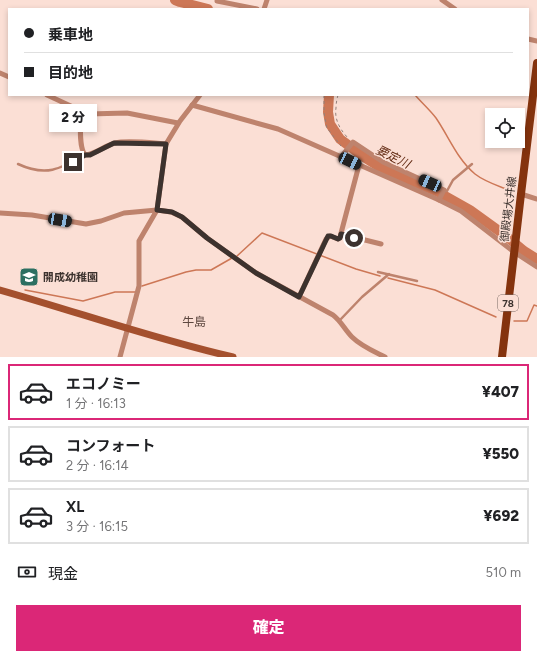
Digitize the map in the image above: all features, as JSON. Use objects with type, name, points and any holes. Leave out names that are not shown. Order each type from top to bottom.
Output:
[{"type":"main road","name":"御殿場大井線","points":[[502,357],[520,194],[537,63]]},
{"type":"street","points":[[442,0],[453,8]]},
{"type":"street","points":[[217,1],[252,8]]},
{"type":"street","points":[[49,96],[88,114],[127,113],[178,123]]},
{"type":"street","points":[[120,357],[139,286],[139,241],[157,210],[166,144],[178,123],[199,96]]},
{"type":"street","points":[[192,105],[278,128],[439,199],[461,211],[537,267]]},
{"type":"street","points":[[81,111],[80,130],[82,152],[85,155],[90,155],[114,143],[166,144]]},
{"type":"street","points":[[342,157],[352,142],[383,162],[443,190],[439,199]]},
{"type":"street","points":[[299,297],[328,236],[338,239],[340,238],[359,165]]},
{"type":"street","points":[[520,194],[537,199]]},
{"type":"street","points":[[0,213],[20,214],[86,224],[101,221],[124,213],[157,210],[172,212],[182,217],[207,238],[256,273],[340,320],[350,335],[358,342],[385,357]]},
{"type":"street","points":[[341,234],[381,244]]},
{"type":"street","points":[[0,290],[128,329],[233,357]]},
{"type":"lane","points":[[18,164],[29,169],[52,170],[61,168],[85,155]]},
{"type":"lane","points":[[443,190],[447,191],[453,180],[472,164]]},
{"type":"lane","points":[[378,272],[417,281]]},
{"type":"lane","points":[[340,320],[362,297],[389,274]]},
{"type":"path","points":[[324,96],[324,113],[327,128],[346,150]]},
{"type":"path","points":[[338,96],[335,109],[337,119],[341,131],[352,142]]},
{"type":"waterway","name":"要定川","points":[[175,0],[204,8]]},
{"type":"waterway","name":"要定川","points":[[329,96],[328,112],[330,124],[340,139],[383,169],[438,192],[470,210],[524,251],[537,259]]},
{"type":"waterway","points":[[416,96],[436,118],[458,155],[475,174],[492,184],[511,191]]},
{"type":"waterway","points":[[237,256],[262,233],[356,269],[380,276]]},
{"type":"waterway","points":[[142,286],[186,272],[211,270],[232,258]]},
{"type":"waterway","points":[[388,278],[435,290],[496,317]]},
{"type":"waterway","points":[[25,290],[83,301],[115,292],[135,292]]},
{"type":"waterway","points":[[514,321],[527,321],[534,305],[537,306]]},
{"type":"place","name":"開成幼稚園","points":[[29,277]]},
{"type":"district","name":"牛島","points":[[194,322]]},
{"type":"route","points":[[73,162],[85,155],[90,155],[114,143],[166,144],[157,210],[164,210],[178,214],[207,238],[256,273],[299,297],[312,272],[326,238],[331,236],[338,239],[340,238],[341,234],[354,238]]}]
